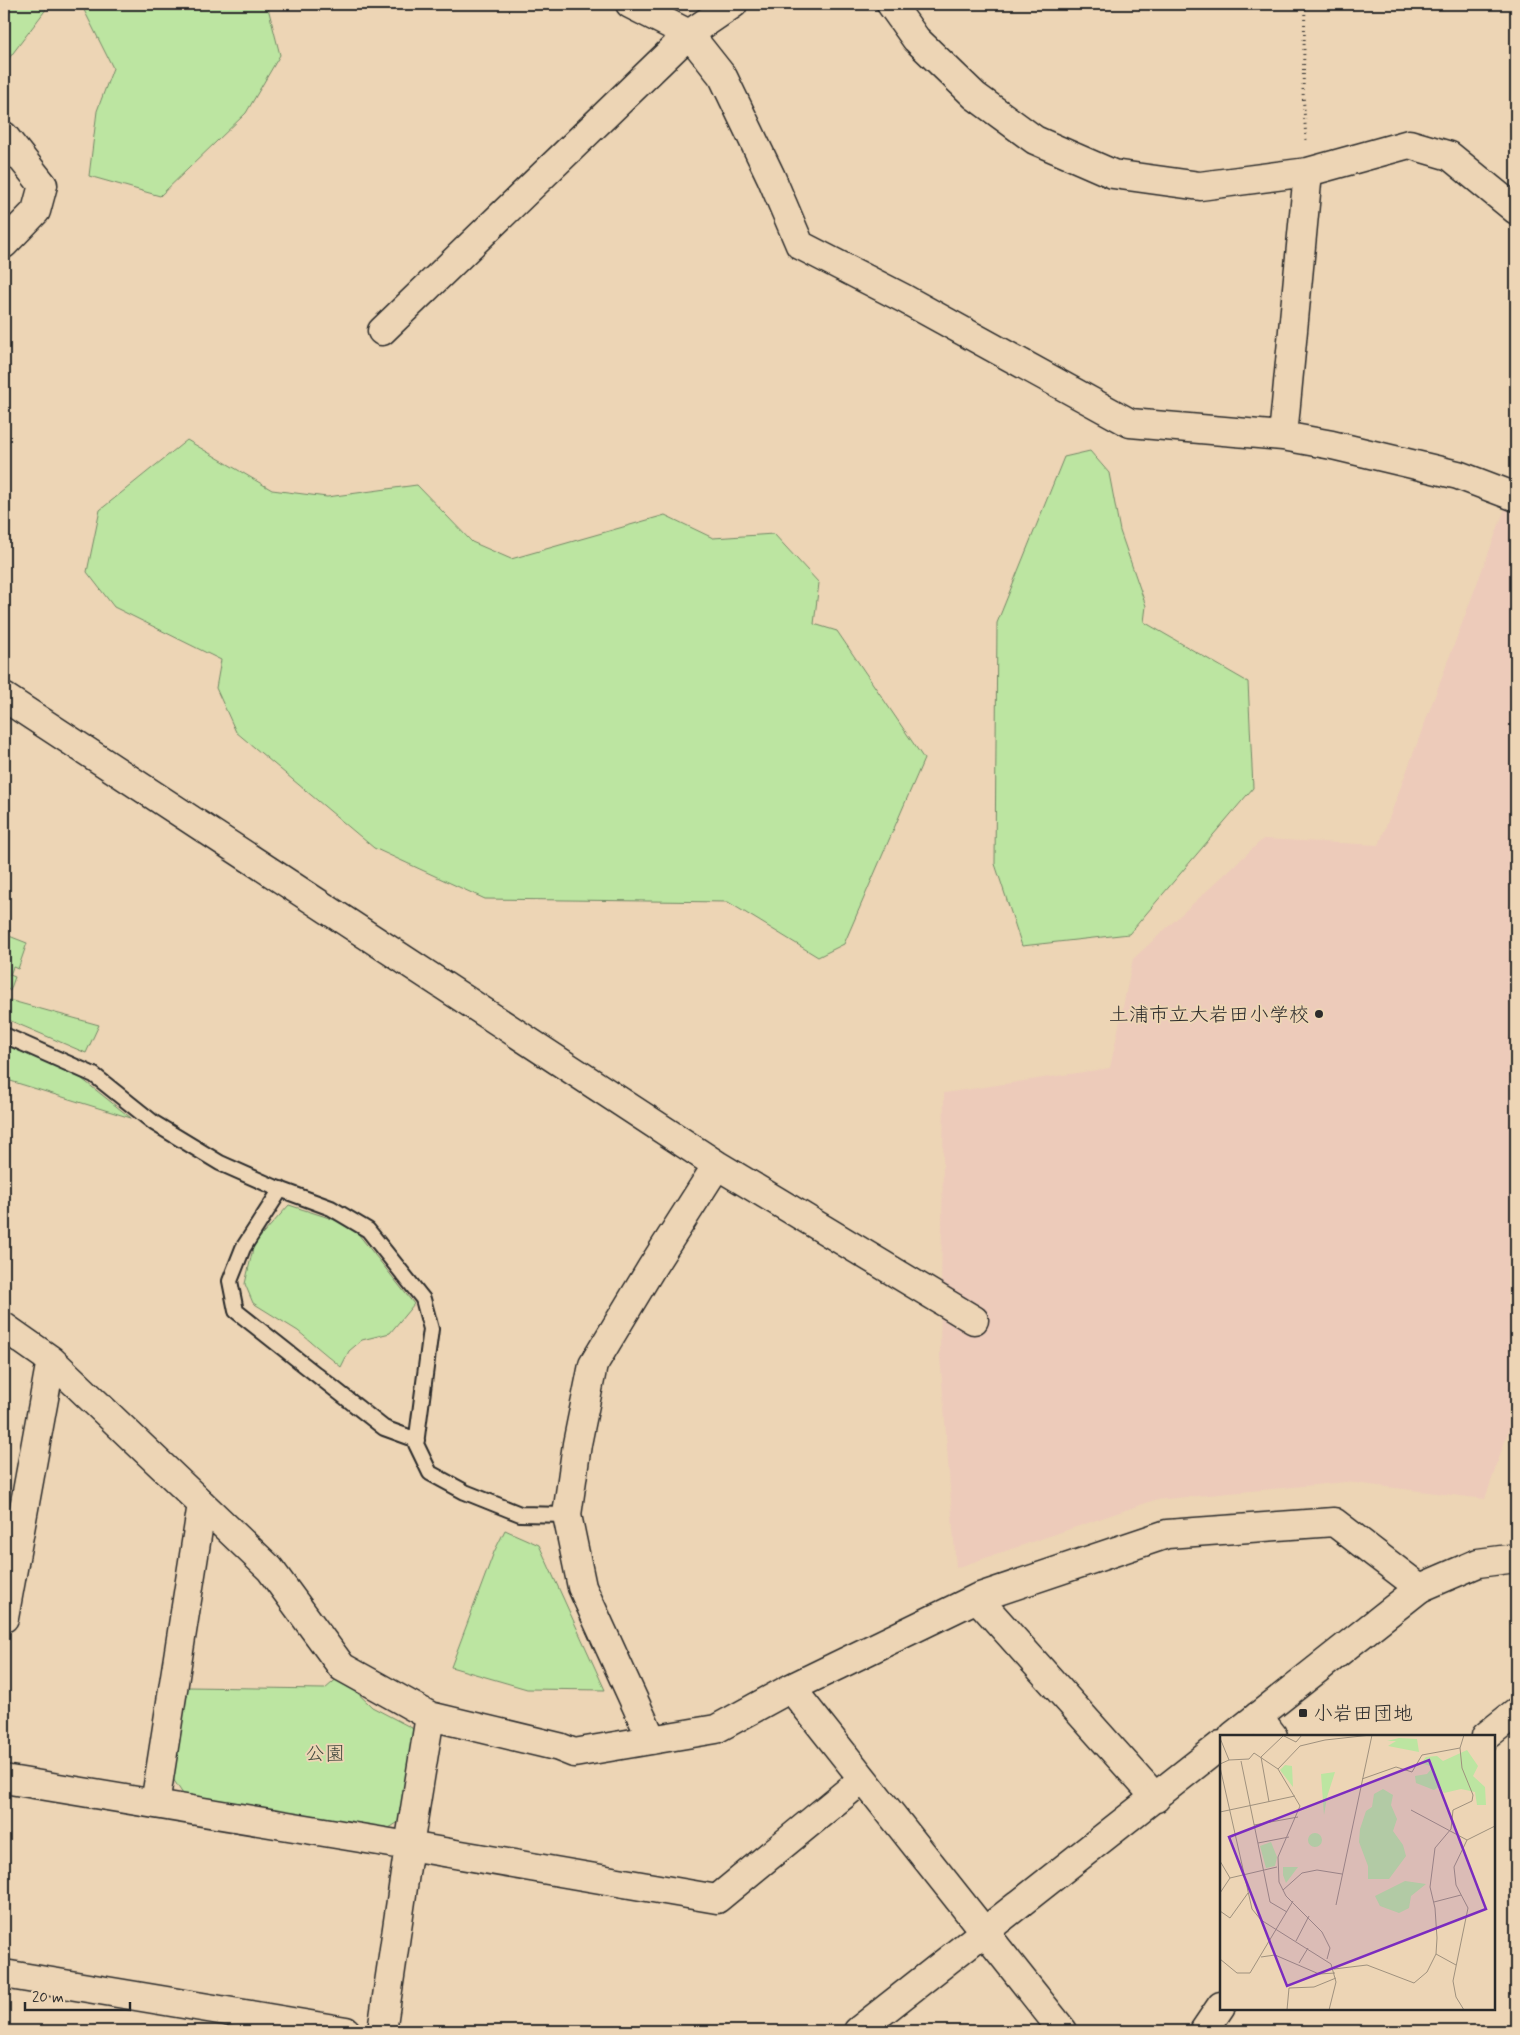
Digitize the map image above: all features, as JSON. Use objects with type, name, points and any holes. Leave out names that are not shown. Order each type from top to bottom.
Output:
[{"type":"street","points":[[630,4],[689,34],[723,77],[771,177],[800,245],[903,298],[1130,423],[1283,436],[1332,445],[1458,475],[1516,497]]},
{"type":"street","points":[[382,331],[689,34],[733,4]]},
{"type":"street","points":[[891,4],[916,39],[974,96],[1035,140],[1113,174],[1200,186],[1308,172],[1409,144],[1450,156],[1516,210]]},
{"type":"street","points":[[4,136],[44,185],[36,211],[4,244]]},
{"type":"street","points":[[1283,436],[1308,172]]},
{"type":"street","points":[[4,697],[717,1165],[974,1320]]},
{"type":"street","points":[[652,1740],[582,1587],[567,1515],[577,1444],[593,1365],[717,1165]]},
{"type":"street","points":[[4,1327],[52,1360],[270,1569],[342,1667],[430,1716],[559,1747],[574,1753],[716,1729],[791,1688],[977,1598],[1167,1534],[1334,1522],[1420,1588]]},
{"type":"street","points":[[4,1618],[52,1360]]},
{"type":"street","points":[[155,1804],[202,1504]]},
{"type":"street","points":[[1236,1735],[1265,1726],[1420,1588],[1478,1563],[1516,1558]]},
{"type":"street","points":[[977,1598],[1156,1798]]},
{"type":"street","points":[[791,1688],[1063,2031]]},
{"type":"street","points":[[1487,1735],[1516,1712]]},
{"type":"street","points":[[382,2031],[430,1716]]},
{"type":"street","points":[[858,2031],[1220,1747]]},
{"type":"street","points":[[4,1779],[717,1899],[863,1779]]},
{"type":"street","points":[[4,1974],[346,2031]]},
{"type":"street","points":[[1204,2031],[1220,2007]]},
{"type":"lane","points":[[4,1035],[94,1075],[154,1123],[220,1163],[331,1208],[368,1230],[423,1299],[431,1329],[416,1444],[430,1473],[465,1492],[520,1514],[567,1515]]},
{"type":"lane","points":[[281,1189],[244,1248],[230,1281],[236,1311],[384,1428],[417,1440]]},
{"type":"path","points":[[1305,4],[1303,92],[1308,172]]},
{"type":"shaded area","name":"土浦市立大岩田小学校","points":[[1506,506],[1516,512],[1516,1409],[1485,1499],[1346,1482],[1155,1500],[956,1568],[940,1355],[944,1093],[1110,1068],[1133,959],[1263,839],[1379,845]]},
{"type":"green space","points":[[4,4],[50,4],[4,65]]},
{"type":"green space","points":[[81,4],[267,4],[280,55],[246,113],[160,196],[89,176],[97,111],[113,68]]},
{"type":"green space","points":[[187,440],[272,490],[327,497],[417,485],[472,542],[511,559],[665,515],[713,538],[774,534],[819,583],[814,624],[837,631],[924,759],[844,944],[818,957],[728,902],[485,899],[374,848],[236,732],[216,688],[221,660],[114,607],[87,572],[100,510]]},
{"type":"green space","points":[[1090,451],[1109,473],[1120,531],[1146,606],[1144,622],[1248,682],[1253,788],[1129,934],[1022,946],[995,864],[997,623],[1064,457]]},
{"type":"green space","points":[[4,934],[27,943],[18,969],[13,967],[10,975],[15,977],[10,991],[4,986]]},
{"type":"green space","points":[[4,998],[99,1025],[86,1053],[4,1018]]},
{"type":"green space","points":[[4,1045],[72,1071],[131,1118],[4,1079]]},
{"type":"green space","points":[[289,1205],[351,1225],[414,1304],[390,1333],[362,1340],[349,1351],[341,1367],[298,1331],[253,1303],[245,1284],[254,1244]]},
{"type":"green space","points":[[505,1530],[539,1545],[605,1690],[527,1689],[451,1667],[494,1552]]},
{"type":"green space","name":"公園","points":[[340,1676],[372,1707],[412,1728],[419,1745],[405,1818],[389,1828],[183,1794],[173,1779],[188,1687],[325,1689]]},
{"type":"place","name":"土浦市立大岩田小学校","points":[[1319,1014]]},
{"type":"place","name":"小岩田団地","points":[[1303,1713]]}]
